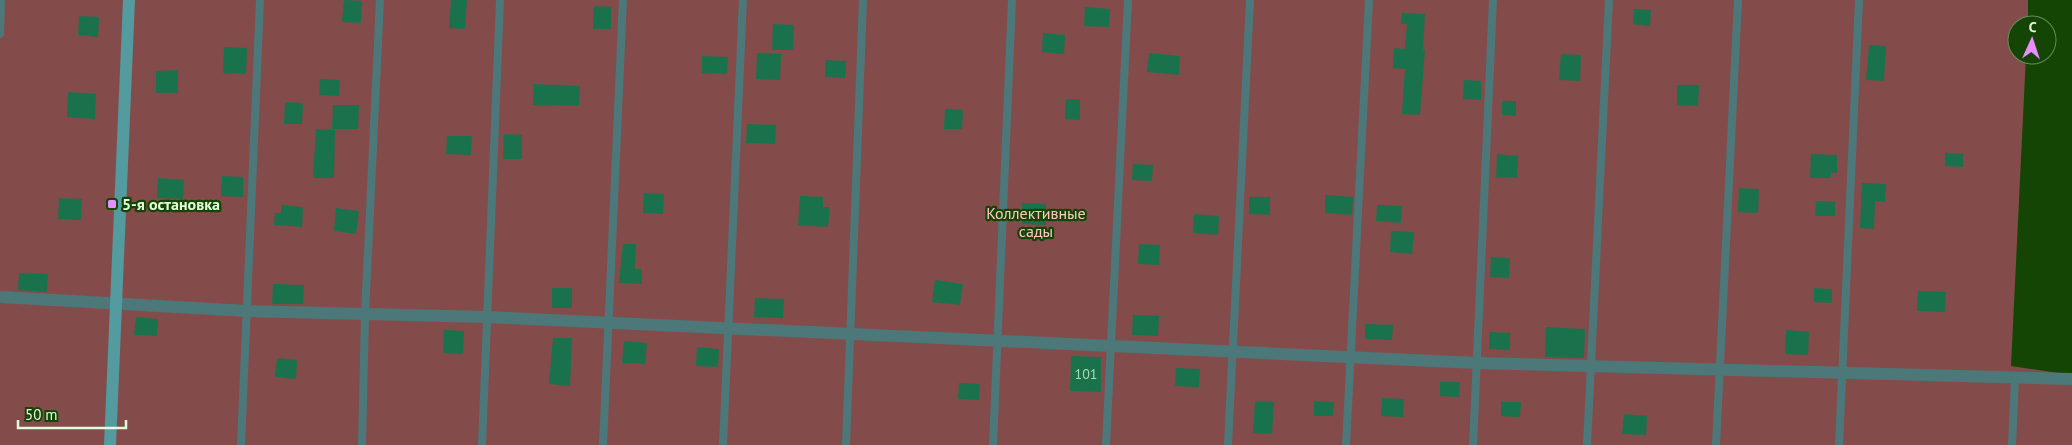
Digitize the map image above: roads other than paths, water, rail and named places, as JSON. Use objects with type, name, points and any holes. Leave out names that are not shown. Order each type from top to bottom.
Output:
[{"type":"main road","points":[[110,445],[129,0]]},
{"type":"street","points":[[0,297],[248,311],[486,317],[1349,358],[1842,374],[2072,379]]},
{"type":"lane","points":[[0,34],[1,0]]},
{"type":"lane","points":[[241,445],[260,0]]},
{"type":"lane","points":[[362,445],[365,315],[380,0]]},
{"type":"lane","points":[[482,445],[500,0]]},
{"type":"lane","points":[[603,445],[623,0]]},
{"type":"lane","points":[[723,445],[744,0]]},
{"type":"lane","points":[[846,445],[863,0]]},
{"type":"lane","points":[[993,445],[1012,0]]},
{"type":"lane","points":[[1106,445],[1128,0]]},
{"type":"lane","points":[[1228,445],[1250,0]]},
{"type":"lane","points":[[1346,445],[1368,0]]},
{"type":"lane","points":[[1474,445],[1493,0]]},
{"type":"lane","points":[[1588,445],[1590,366],[1610,0]]},
{"type":"lane","points":[[1716,445],[1738,0]]},
{"type":"lane","points":[[1839,445],[1859,0]]},
{"type":"lane","points":[[2012,445],[2015,378]]},
{"type":"place","name":"5-я остановка","points":[[112,204]]},
{"type":"park label","name":"Коллективные сады","points":[[1036,222]]}]
